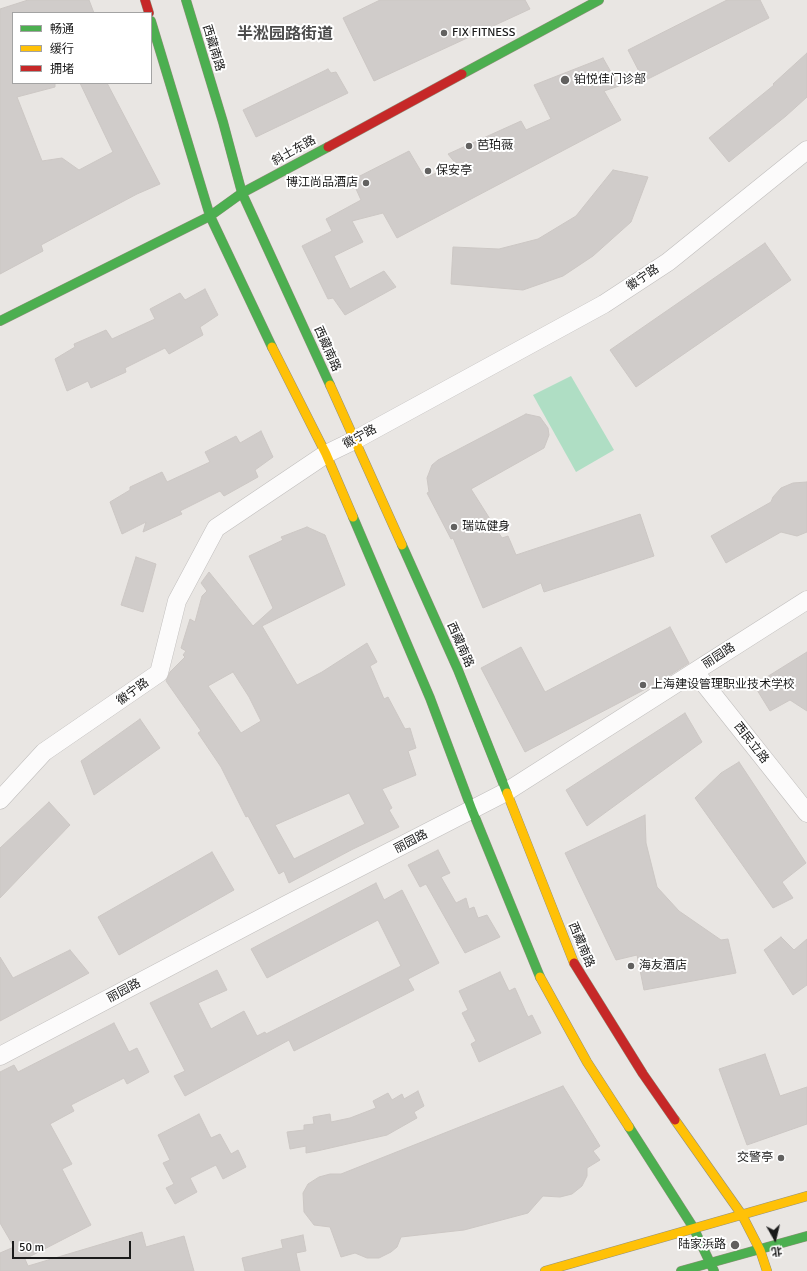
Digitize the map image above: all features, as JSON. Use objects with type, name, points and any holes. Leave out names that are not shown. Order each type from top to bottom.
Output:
[{"type":"main road","points":[[145,0],[149,12]]},
{"type":"main road","name":"西藏南路","points":[[186,0],[242,193],[458,670],[577,970],[643,1074],[742,1215],[760,1250],[767,1271]]},
{"type":"main road","name":"斜土东路","points":[[0,321],[210,216],[242,193],[599,0]]},
{"type":"main road","points":[[152,24],[210,216],[277,358],[326,454],[430,698],[472,810],[543,984],[588,1062],[693,1227],[712,1267]]},
{"type":"main road","points":[[545,1271],[693,1227],[742,1215],[807,1196]]},
{"type":"main road","points":[[681,1271],[712,1267],[760,1250],[807,1236]]},
{"type":"street","name":"徽宁路","points":[[0,800],[44,752],[159,673],[177,601],[216,528],[326,454],[355,440],[604,304],[668,262],[807,150]]},
{"type":"street","name":"丽园路","points":[[0,1056],[288,904],[506,792],[807,600]]},
{"type":"street","name":"西民立路","points":[[695,672],[807,813]]},
{"type":"green space","points":[[571,376],[614,450],[576,472],[533,395]]},
{"type":"building","points":[[28,0],[89,0],[94,12],[12,12],[12,84],[55,84],[55,87],[17,97],[42,161],[62,158],[79,170],[113,152],[80,84],[108,84],[160,184],[137,194],[41,245],[43,251],[0,274],[0,9]]},
{"type":"building","points":[[380,0],[525,0],[530,9],[374,81],[343,18]]},
{"type":"building","points":[[727,0],[760,0],[769,18],[644,81],[628,50]]},
{"type":"building","points":[[807,53],[807,97],[729,162],[709,138],[774,85],[773,84]]},
{"type":"building","points":[[603,58],[619,86],[604,91],[621,120],[397,238],[383,213],[352,221],[363,242],[334,256],[350,289],[384,271],[396,287],[345,315],[333,298],[328,299],[302,246],[332,231],[326,219],[361,200],[352,180],[409,151],[425,178],[456,164],[448,154],[521,121],[526,130],[551,119],[534,85]]},
{"type":"building","points":[[328,69],[331,73],[336,72],[348,93],[256,137],[243,110]]},
{"type":"building","points":[[613,170],[648,177],[631,222],[593,256],[563,276],[523,290],[451,284],[453,247],[499,249],[538,239],[576,216]]},
{"type":"building","points":[[765,243],[791,280],[636,387],[610,350]]},
{"type":"building","points":[[205,289],[218,315],[200,327],[203,335],[169,354],[165,348],[125,368],[126,372],[91,388],[88,381],[67,391],[55,359],[75,347],[74,344],[106,330],[112,339],[155,319],[150,309],[180,293],[185,300]]},
{"type":"building","points":[[526,414],[540,417],[548,428],[549,435],[544,448],[471,489],[502,538],[508,536],[516,555],[640,514],[654,556],[544,592],[541,583],[483,608],[453,538],[451,539],[427,493],[429,492],[427,478],[432,465],[438,460]]},
{"type":"building","points":[[261,431],[273,457],[255,470],[258,477],[224,496],[220,491],[180,511],[182,514],[143,532],[146,522],[122,534],[110,502],[130,490],[130,487],[162,472],[167,482],[210,462],[205,452],[236,436],[240,443]]},
{"type":"building","points":[[807,482],[807,532],[797,536],[781,532],[726,563],[711,536],[771,502],[773,497],[781,488],[793,483]]},
{"type":"building","points":[[307,527],[325,535],[345,585],[262,626],[297,685],[322,672],[367,643],[377,662],[370,666],[384,699],[388,697],[405,729],[410,728],[416,748],[408,751],[416,775],[382,789],[392,808],[389,810],[399,827],[353,849],[289,883],[284,871],[279,874],[248,816],[246,817],[221,767],[198,733],[201,731],[166,681],[170,672],[185,657],[183,655],[186,651],[181,648],[190,619],[195,622],[202,596],[207,591],[201,583],[209,572],[253,626],[273,608],[249,556],[283,540],[281,537]],"holes":[[[233,672],[249,697],[261,721],[241,733],[208,686]],[[349,793],[365,824],[294,859],[275,825]]]},
{"type":"building","points":[[136,557],[156,564],[143,612],[121,605]]},
{"type":"building","points":[[670,627],[689,663],[659,682],[525,752],[481,668],[521,647],[545,692]]},
{"type":"building","points":[[807,652],[807,711],[790,700],[770,711],[754,685]]},
{"type":"building","points":[[685,713],[702,742],[587,826],[566,790]]},
{"type":"building","points":[[140,719],[160,748],[94,795],[81,761]]},
{"type":"building","points":[[739,762],[806,863],[782,882],[793,898],[773,908],[695,798],[721,773]]},
{"type":"building","points":[[49,802],[70,825],[0,898],[0,848]]},
{"type":"building","points":[[645,815],[646,843],[657,887],[679,911],[721,940],[728,939],[736,973],[644,990],[637,955],[616,960],[565,853]]},
{"type":"building","points":[[438,850],[450,873],[441,877],[456,903],[466,898],[469,909],[474,907],[478,918],[487,915],[500,937],[465,953],[426,884],[420,887],[408,865]]},
{"type":"building","points":[[212,852],[234,890],[119,955],[98,917]]},
{"type":"building","points":[[376,883],[384,900],[402,890],[439,963],[408,979],[414,990],[294,1051],[289,1040],[185,1096],[174,1076],[185,1071],[150,1003],[217,970],[227,990],[198,1003],[211,1029],[244,1011],[257,1036],[265,1032],[266,1034],[401,966],[378,920],[267,978],[251,949]]},
{"type":"building","points":[[781,937],[794,950],[807,939],[807,985],[793,995],[764,950]]},
{"type":"building","points":[[70,950],[89,973],[0,1021],[0,957],[13,978]]},
{"type":"building","points":[[500,972],[509,991],[515,988],[528,1017],[532,1015],[541,1033],[479,1062],[471,1044],[476,1041],[462,1013],[468,1010],[459,991]]},
{"type":"building","points":[[114,1023],[129,1052],[137,1048],[149,1072],[127,1084],[124,1078],[71,1105],[74,1111],[50,1124],[72,1164],[62,1169],[91,1225],[25,1259],[28,1266],[142,1232],[146,1247],[184,1236],[194,1271],[0,1271],[0,1253],[14,1247],[0,1223],[0,1072],[14,1065],[18,1072]]},
{"type":"building","points":[[765,1054],[780,1096],[807,1087],[807,1124],[747,1145],[719,1069]]},
{"type":"building","points":[[563,1086],[600,1146],[593,1151],[600,1160],[587,1168],[587,1176],[582,1186],[572,1194],[560,1197],[543,1196],[528,1213],[464,1230],[401,1237],[397,1247],[379,1258],[367,1258],[355,1253],[341,1257],[330,1227],[314,1225],[304,1212],[303,1193],[308,1184],[319,1177],[330,1174],[341,1174]]},
{"type":"building","points":[[418,1091],[424,1106],[414,1112],[417,1118],[387,1135],[306,1153],[306,1146],[290,1149],[287,1132],[304,1130],[304,1125],[314,1124],[313,1117],[330,1114],[331,1122],[350,1118],[376,1108],[373,1101],[388,1093],[392,1100],[402,1094],[404,1099]]},
{"type":"building","points":[[199,1114],[211,1138],[220,1134],[231,1154],[238,1150],[246,1167],[223,1179],[216,1165],[190,1178],[197,1192],[175,1204],[166,1188],[174,1184],[163,1163],[170,1160],[158,1135]]},
{"type":"building","points":[[303,1235],[306,1251],[296,1253],[300,1271],[245,1271],[242,1258],[283,1248],[281,1240]]},
{"type":"traffic: fast","points":[[186,0],[223,122],[242,193],[330,385]]},
{"type":"traffic: fast","points":[[462,74],[599,0]]},
{"type":"traffic: fast","points":[[152,24],[210,216],[272,347]]},
{"type":"traffic: fast","points":[[0,321],[210,216],[242,193],[328,147]]},
{"type":"traffic: fast","points":[[353,517],[430,698],[472,810],[540,977]]},
{"type":"traffic: fast","points":[[402,545],[458,670],[507,793]]},
{"type":"traffic: fast","points":[[629,1127],[693,1227],[714,1271]]},
{"type":"traffic: fast","points":[[681,1271],[807,1236]]},
{"type":"traffic: slow","points":[[272,347],[326,454],[353,517]]},
{"type":"traffic: slow","points":[[330,385],[402,545]]},
{"type":"traffic: slow","points":[[507,793],[574,963]]},
{"type":"traffic: slow","points":[[540,977],[587,1062],[629,1127]]},
{"type":"traffic: slow","points":[[675,1120],[742,1215],[760,1250],[767,1271]]},
{"type":"traffic: slow","points":[[545,1271],[807,1196]]},
{"type":"traffic: jam","points":[[145,0],[149,12]]},
{"type":"traffic: jam","points":[[328,147],[462,74]]},
{"type":"traffic: jam","points":[[574,963],[643,1074],[675,1120]]},
{"type":"place","name":"FIX FITNESS","points":[[444,33]]},
{"type":"place","name":"铂悦佳门诊部","points":[[565,80]]},
{"type":"place","name":"芭珀薇","points":[[469,146]]},
{"type":"place","name":"保安亭","points":[[428,171]]},
{"type":"place","name":"博江尚品酒店","points":[[366,183]]},
{"type":"place","name":"瑞竑健身","points":[[454,527]]},
{"type":"place","name":"上海建设管理职业技术学校","points":[[643,685]]},
{"type":"place","name":"海友酒店","points":[[631,966]]},
{"type":"place","name":"交警亭","points":[[781,1158]]},
{"type":"place","name":"陆家浜路","points":[[735,1245]]},
{"type":"district","name":"半淞园路街道","points":[[285,35]]}]
